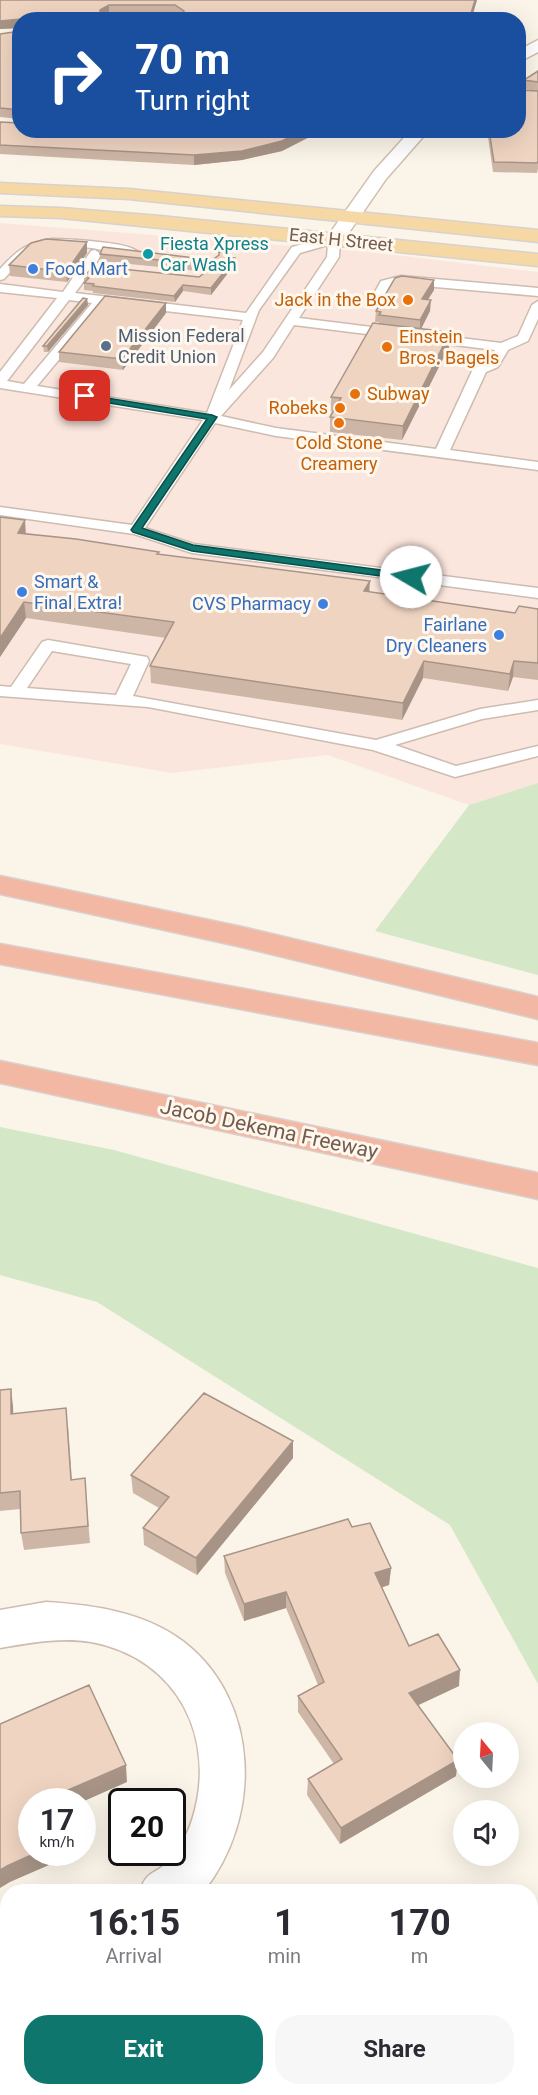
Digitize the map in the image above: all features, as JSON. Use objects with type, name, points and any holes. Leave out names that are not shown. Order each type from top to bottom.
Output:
[{"type":"highway","points":[[0,885],[242,937],[538,1008]]},
{"type":"highway","points":[[0,954],[538,1054]]},
{"type":"highway","name":"Jacob Dekema Freeway","points":[[0,1072],[538,1186]]},
{"type":"main road","name":"East H Street","points":[[0,188],[129,194],[538,236]]},
{"type":"main road","name":"East H Street","points":[[0,211],[88,215],[538,260]]},
{"type":"street","points":[[334,240],[380,175],[414,138]]},
{"type":"street","points":[[0,1629],[32,1621],[63,1619],[94,1622],[123,1630],[151,1643],[174,1660],[195,1682],[210,1707],[220,1734],[224,1764],[222,1794],[215,1825],[201,1854],[181,1881],[176,1884]]},
{"type":"lane","points":[[136,530],[212,417],[268,355],[333,257],[334,240],[297,250],[249,317],[212,417]]},
{"type":"lane","points":[[0,276],[28,247],[37,244],[63,243],[139,252]]},
{"type":"lane","points":[[95,254],[89,266],[0,382],[212,417],[276,432],[538,466]]},
{"type":"lane","points":[[89,266],[104,268]]},
{"type":"lane","points":[[377,299],[385,284],[401,280],[538,292]]},
{"type":"lane","points":[[0,288],[102,299],[177,303],[249,317]]},
{"type":"lane","points":[[28,388],[102,299]]},
{"type":"lane","points":[[290,321],[503,346],[523,338],[538,305]]},
{"type":"lane","points":[[350,328],[363,314]]},
{"type":"lane","points":[[441,454],[480,369],[493,364],[503,346]]},
{"type":"lane","points":[[0,352],[21,354]]},
{"type":"lane","points":[[0,511],[136,530],[192,548],[538,593]]},
{"type":"lane","points":[[8,692],[48,645],[141,661],[122,700]]},
{"type":"lane","points":[[8,692],[148,702],[377,745],[455,772],[538,751]]},
{"type":"lane","points":[[377,745],[480,714],[538,705]]},
{"type":"shaded area","points":[[0,223],[370,252],[538,272],[538,783],[469,805],[328,755],[172,773],[0,744]]},
{"type":"green space","points":[[538,783],[538,975],[375,931],[469,805]]},
{"type":"green space","points":[[0,1127],[114,1150],[538,1268],[538,1684],[450,1525],[97,1302],[0,1275]]},
{"type":"building","points":[[0,0],[475,0],[471,12],[183,12],[175,5],[109,5],[100,12],[12,12],[12,20],[0,21]]},
{"type":"building","points":[[12,32],[12,109],[0,108],[0,34]]},
{"type":"building","points":[[538,71],[538,82],[526,79]]},
{"type":"building","points":[[526,90],[538,91],[537,163],[494,162],[490,138],[526,138]]},
{"type":"building","points":[[0,122],[12,123],[12,138],[288,138],[242,151],[194,155],[0,145]]},
{"type":"building","points":[[46,239],[87,242],[66,272],[9,265],[31,243]]},
{"type":"building","points":[[103,247],[212,260],[219,255],[219,252],[229,253],[226,257],[235,258],[211,288],[183,285],[174,296],[93,286],[94,284],[84,283],[89,278],[84,277],[93,266],[199,277],[207,271],[199,264],[100,254]]},
{"type":"building","name":"Jack in the Box","points":[[402,276],[434,280],[422,299],[431,300],[420,320],[379,315],[381,312],[376,311],[395,278]]},
{"type":"building","points":[[105,296],[166,303],[122,359],[59,352]]},
{"type":"building","points":[[83,298],[87,299],[47,346],[43,346]]},
{"type":"building","points":[[373,323],[450,332],[403,426],[330,417],[341,398],[331,397]]},
{"type":"building","points":[[0,517],[25,520],[18,533],[159,552],[157,554],[370,581],[364,591],[515,613],[519,606],[538,609],[538,663],[514,661],[510,674],[424,661],[403,703],[150,666],[174,622],[24,602],[0,638]]},
{"type":"building","points":[[11,1389],[11,1414],[66,1408],[71,1480],[85,1478],[88,1526],[21,1533],[20,1491],[0,1493],[0,1390]]},
{"type":"building","points":[[204,1393],[293,1441],[196,1558],[143,1528],[169,1497],[131,1475]]},
{"type":"building","points":[[348,1519],[352,1527],[370,1523],[391,1568],[375,1573],[409,1646],[438,1634],[460,1670],[409,1693],[453,1753],[453,1763],[341,1828],[308,1779],[342,1759],[298,1696],[324,1682],[286,1592],[244,1604],[224,1556]]},
{"type":"building","points":[[89,1685],[126,1765],[73,1788],[18,1788],[18,1861],[0,1870],[0,1724]]},
{"type":"place","name":"Fiesta Xpress Car Wash","points":[[148,254]]},
{"type":"place","name":"Food Mart","points":[[33,269]]},
{"type":"place","name":"Jack in the Box","points":[[408,300]]},
{"type":"place","name":"Mission Federal Credit Union","points":[[106,346]]},
{"type":"place","name":"Einstein Bros. Bagels","points":[[387,347]]},
{"type":"place","name":"Subway","points":[[355,394]]},
{"type":"place","name":"Robeks","points":[[340,408]]},
{"type":"place","name":"Cold Stone Creamery","points":[[339,423]]},
{"type":"place","name":"Smart & Final Extra!","points":[[22,592]]},
{"type":"place","name":"CVS Pharmacy","points":[[323,604]]},
{"type":"place","name":"Fairlane Dry Cleaners","points":[[499,635]]},
{"type":"route","points":[[85,396],[212,417],[136,530],[192,548],[411,577]]}]
